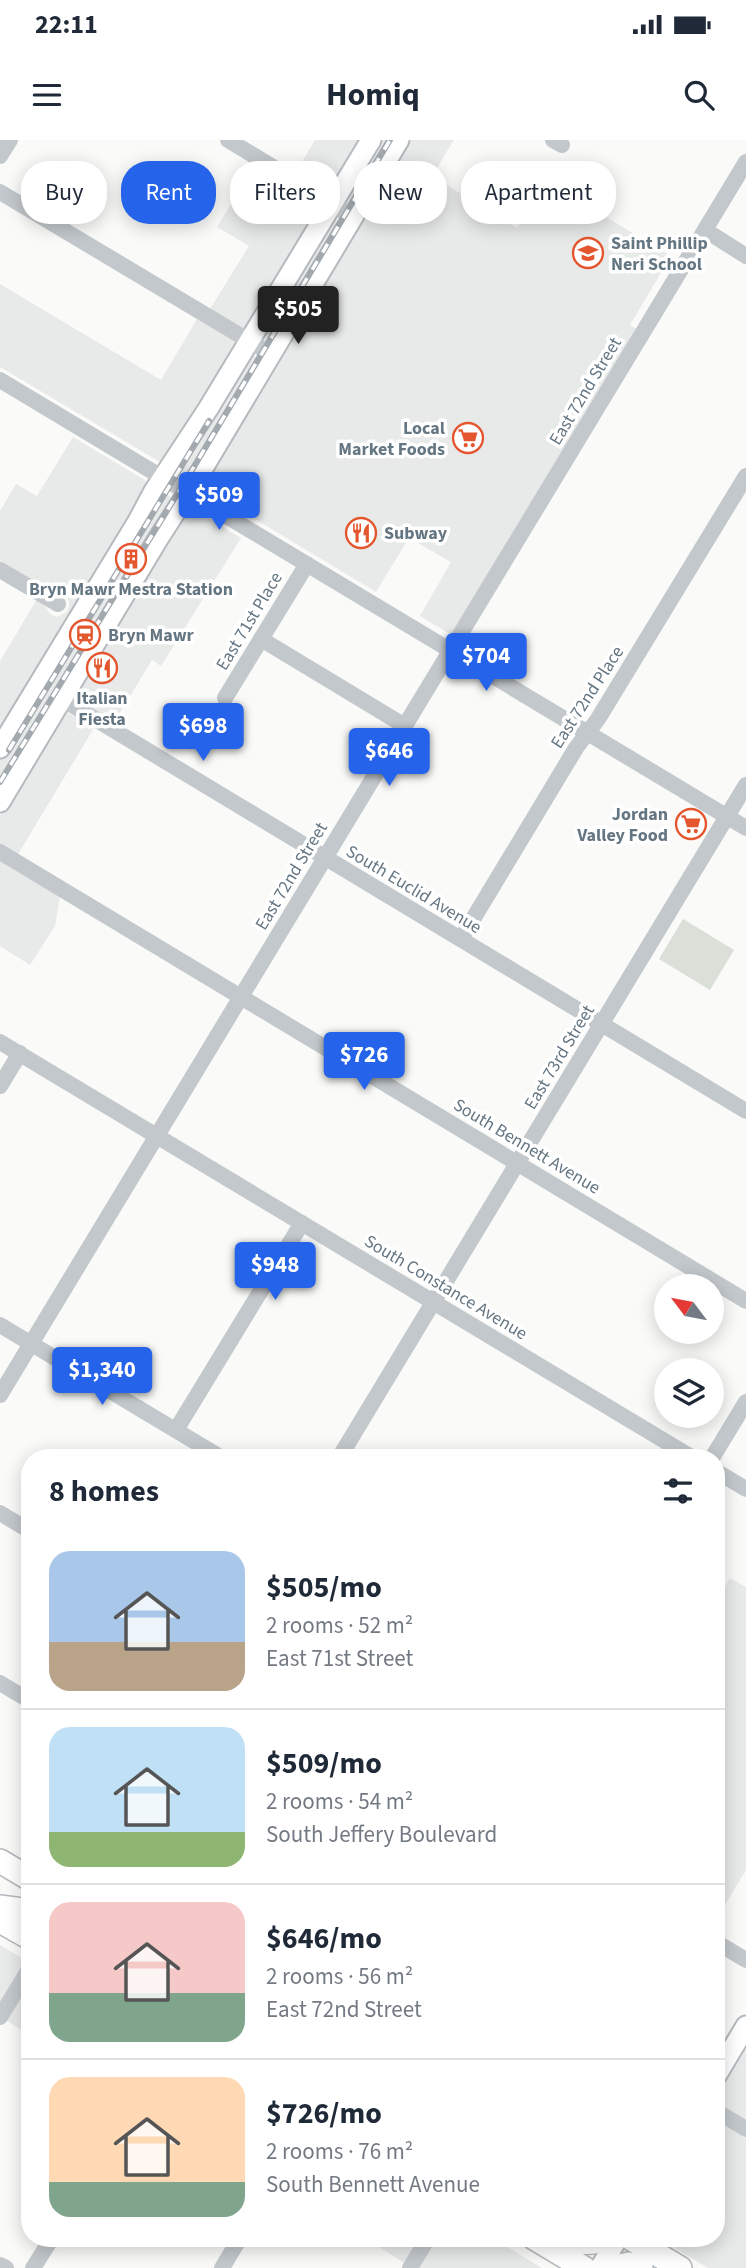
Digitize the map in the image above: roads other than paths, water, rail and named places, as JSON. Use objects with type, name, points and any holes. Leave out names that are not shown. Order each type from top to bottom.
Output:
[{"type":"highway","points":[[0,1861],[21,1874]]},
{"type":"highway","points":[[0,1907],[21,1910]]},
{"type":"highway","points":[[0,1921],[21,1933]]},
{"type":"highway","points":[[549,2247],[584,2268]]},
{"type":"highway","points":[[645,2247],[680,2268]]},
{"type":"highway","points":[[612,2268],[629,2264],[641,2268]]},
{"type":"main road","points":[[340,191],[371,140]]},
{"type":"main road","points":[[0,802],[399,140]]},
{"type":"main road","points":[[0,748],[162,477],[208,409],[320,224]]},
{"type":"main road","points":[[725,2061],[746,2026]]},
{"type":"main road","points":[[600,2268],[613,2247]]},
{"type":"street","points":[[0,156],[9,140]]},
{"type":"street","points":[[228,140],[262,161]]},
{"type":"street","name":"East 72nd Street","points":[[0,1395],[746,162]]},
{"type":"street","points":[[0,192],[271,354]]},
{"type":"street","points":[[340,209],[353,218]]},
{"type":"street","points":[[705,230],[746,256]]},
{"type":"street","points":[[0,380],[746,828]]},
{"type":"street","name":"East 72nd Place","points":[[461,939],[576,747],[599,717],[746,476]]},
{"type":"street","name":"East 71st Place","points":[[225,698],[307,564]]},
{"type":"street","points":[[0,570],[58,604]]},
{"type":"street","points":[[261,639],[405,726]]},
{"type":"street","name":"South Euclid Avenue","points":[[62,699],[746,1111]]},
{"type":"street","name":"East 73rd Street","points":[[344,1449],[746,785]]},
{"type":"street","name":"South Bennett Avenue","points":[[0,852],[746,1301]]},
{"type":"street","name":"South Constance Avenue","points":[[0,1042],[678,1449]]},
{"type":"street","points":[[0,1086],[20,1054]]},
{"type":"street","points":[[176,1430],[302,1223]]},
{"type":"street","points":[[0,1325],[207,1449]]},
{"type":"street","points":[[717,1449],[746,1402]]},
{"type":"street","points":[[725,1476],[746,1489]]},
{"type":"street","points":[[0,1513],[21,1526]]},
{"type":"street","points":[[0,1684],[21,1696]]},
{"type":"street","points":[[725,1947],[746,1960]]},
{"type":"street","points":[[0,2017],[21,1983]]},
{"type":"street","points":[[725,2116],[746,2129]]},
{"type":"street","points":[[33,2268],[46,2247]]},
{"type":"street","points":[[222,2268],[235,2247]]},
{"type":"street","points":[[410,2268],[423,2247]]},
{"type":"street","points":[[0,2265],[6,2268]]},
{"type":"railway","points":[[0,782],[189,475],[390,140]]},
{"type":"railway","points":[[9,750],[209,421]]},
{"type":"place","name":"Saint Phillip Neri School","points":[[588,253]]},
{"type":"place","name":"Local Market Foods","points":[[468,438]]},
{"type":"place","name":"Subway","points":[[361,533]]},
{"type":"place","name":"Bryn Mawr Mestra Station","points":[[131,559]]},
{"type":"place","name":"Bryn Mawr","points":[[85,635]]},
{"type":"place","name":"Italian Fiesta","points":[[102,668]]},
{"type":"place","name":"Jordan Valley Food","points":[[691,824]]}]
